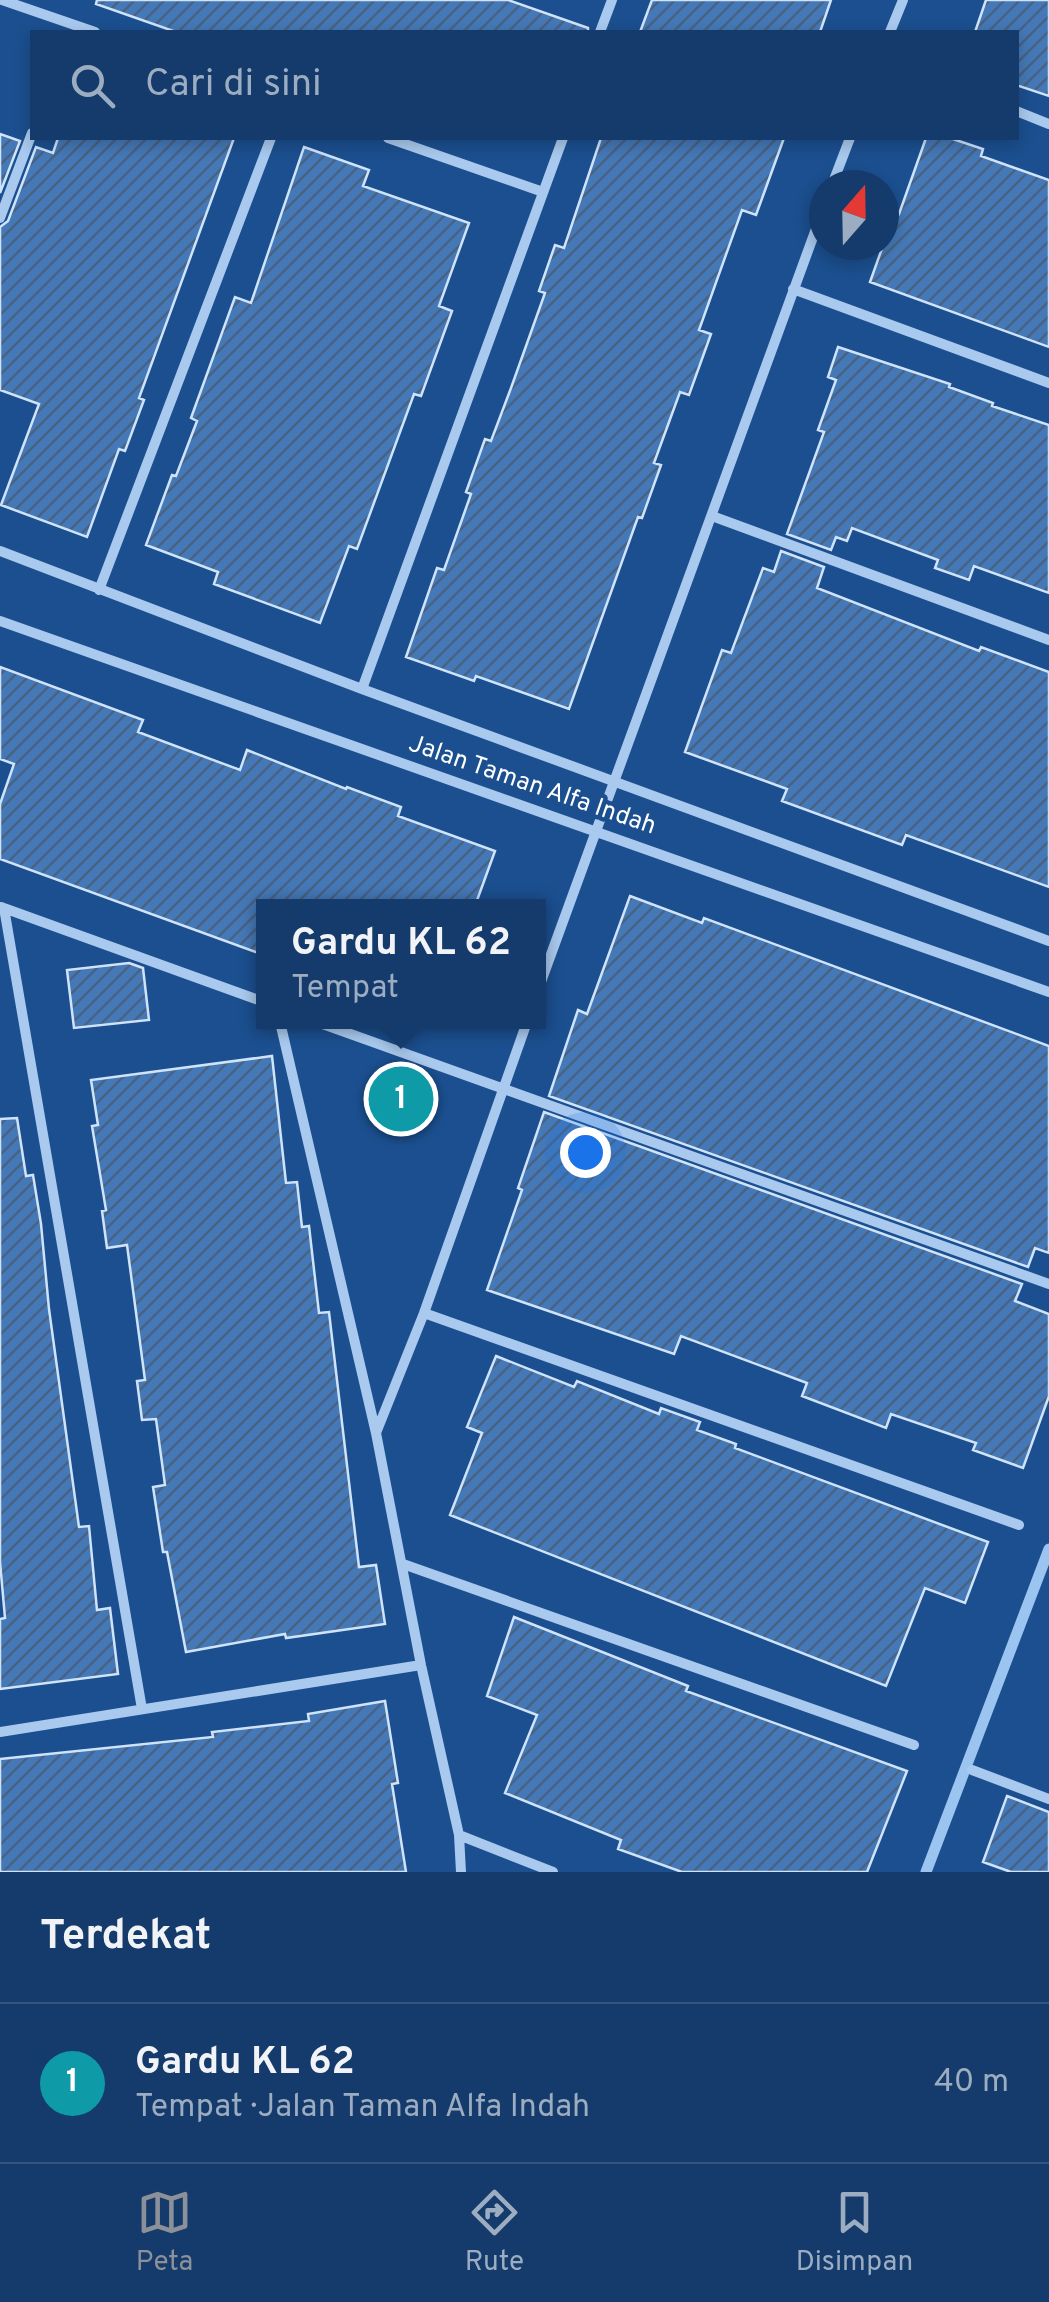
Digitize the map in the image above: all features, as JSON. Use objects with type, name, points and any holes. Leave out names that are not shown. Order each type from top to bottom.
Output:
[{"type":"street","points":[[2,0],[73,29]]},
{"type":"street","points":[[601,30],[612,0]]},
{"type":"street","points":[[891,30],[903,0]]},
{"type":"street","points":[[1019,113],[1049,124]]},
{"type":"street","points":[[0,218],[30,138]]},
{"type":"street","points":[[98,590],[270,140]]},
{"type":"street","points":[[394,140],[543,192]]},
{"type":"street","points":[[362,689],[561,140]]},
{"type":"street","points":[[838,170],[849,140]]},
{"type":"street","name":"Jalan Taman Alfa Indah","points":[[546,969],[598,831],[608,780],[618,766],[712,516],[809,245]]},
{"type":"street","points":[[792,289],[1049,383]]},
{"type":"street","points":[[712,516],[1049,640]]},
{"type":"street","name":"Jalan Taman Alfa Indah","points":[[0,551],[362,689],[1049,941]]},
{"type":"street","name":"Jalan Taman Alfa Indah","points":[[0,621],[1049,992]]},
{"type":"street","points":[[142,1709],[2,908],[256,999]]},
{"type":"street","points":[[282,1029],[376,1433],[420,1665],[460,1835],[461,1872]]},
{"type":"street","points":[[336,1029],[1049,1284]]},
{"type":"street","points":[[376,1433],[424,1314],[524,1029]]},
{"type":"street","points":[[424,1314],[1020,1525]]},
{"type":"street","points":[[402,1564],[914,1744]]},
{"type":"street","points":[[0,1732],[420,1665]]},
{"type":"street","points":[[972,1770],[1049,1799]]},
{"type":"street","points":[[460,1835],[553,1872]]},
{"type":"building","points":[[97,0],[508,0],[588,30],[170,30],[96,4]]},
{"type":"building","points":[[652,0],[831,0],[821,30],[641,30]]},
{"type":"building","points":[[986,0],[1049,0],[1049,96],[1019,86],[1019,30],[976,30]]},
{"type":"building","points":[[0,134],[20,141],[0,193]]},
{"type":"building","points":[[57,140],[233,140],[139,398],[144,400],[125,451],[119,449],[87,537],[1,505],[39,404],[0,390],[0,227],[8,221],[36,147],[53,153]]},
{"type":"building","points":[[600,140],[783,140],[756,215],[742,210],[699,330],[711,334],[689,395],[680,392],[654,463],[661,465],[642,518],[638,517],[569,709],[476,676],[474,681],[406,657],[437,568],[444,570],[471,494],[466,492],[485,439],[491,441],[511,388],[545,293],[539,291],[555,245],[564,248]]},
{"type":"building","points":[[925,140],[956,140],[983,149],[981,156],[1049,180],[1049,347],[870,282],[878,260],[899,260],[899,214]]},
{"type":"building","points":[[304,147],[369,170],[363,186],[469,223],[439,306],[452,311],[421,396],[414,394],[357,549],[349,546],[320,623],[214,584],[218,572],[146,545],[197,421],[191,418],[235,297],[251,303]]},
{"type":"building","points":[[838,347],[950,384],[949,387],[993,403],[992,406],[1049,425],[1049,593],[974,566],[969,580],[935,568],[938,560],[852,528],[847,541],[836,537],[831,550],[787,534],[824,432],[818,430],[836,380],[828,377]]},
{"type":"building","points":[[781,551],[824,567],[817,588],[979,651],[981,647],[1049,672],[1049,887],[906,835],[902,845],[782,801],[787,789],[685,752],[722,650],[731,653],[763,568],[774,572]]},
{"type":"building","points":[[0,667],[143,720],[138,732],[240,770],[247,750],[401,807],[398,816],[495,851],[478,899],[256,899],[256,952],[0,859],[0,804],[14,764],[0,759]]},
{"type":"building","points":[[630,896],[702,923],[704,918],[1049,1046],[1049,1253],[1035,1248],[1028,1267],[549,1096],[578,1010],[587,1014]]},
{"type":"building","points":[[129,963],[143,968],[149,1020],[74,1028],[67,970]]},
{"type":"building","points":[[272,1056],[286,1183],[297,1182],[302,1227],[309,1226],[319,1313],[329,1312],[359,1567],[376,1565],[385,1624],[286,1638],[285,1634],[186,1652],[153,1487],[165,1485],[156,1419],[142,1420],[137,1381],[145,1380],[127,1245],[107,1248],[102,1211],[106,1210],[92,1126],[98,1125],[91,1080]]},
{"type":"building","points":[[382,1070],[432,1085],[419,1128],[369,1113]]},
{"type":"building","points":[[544,1112],[1022,1284],[1015,1301],[1049,1314],[1049,1396],[1023,1468],[973,1450],[976,1443],[891,1414],[886,1428],[802,1396],[807,1383],[681,1336],[674,1354],[487,1290]]},
{"type":"building","points":[[17,1118],[26,1176],[33,1175],[41,1224],[79,1527],[89,1526],[97,1610],[110,1608],[118,1674],[0,1689],[0,1619],[5,1618],[0,1562],[0,1119]]},
{"type":"building","points":[[496,1356],[574,1387],[577,1381],[659,1414],[661,1408],[700,1422],[697,1430],[736,1444],[735,1448],[988,1542],[965,1603],[925,1588],[886,1686],[450,1515],[482,1433],[467,1427]]},
{"type":"building","points":[[514,1617],[688,1686],[686,1691],[907,1771],[867,1872],[682,1872],[618,1849],[621,1840],[505,1793],[537,1715],[487,1696]]},
{"type":"building","points":[[385,1701],[398,1783],[392,1784],[406,1872],[0,1872],[0,1759],[213,1737],[212,1732],[309,1721],[308,1714]]},
{"type":"building","points":[[1007,1796],[1049,1812],[1049,1872],[1011,1872],[983,1862]]},
{"type":"waterway","points":[[926,1872],[1049,1549]]},
{"type":"place","name":"Gardu KL 62","points":[[401,1099]]}]
